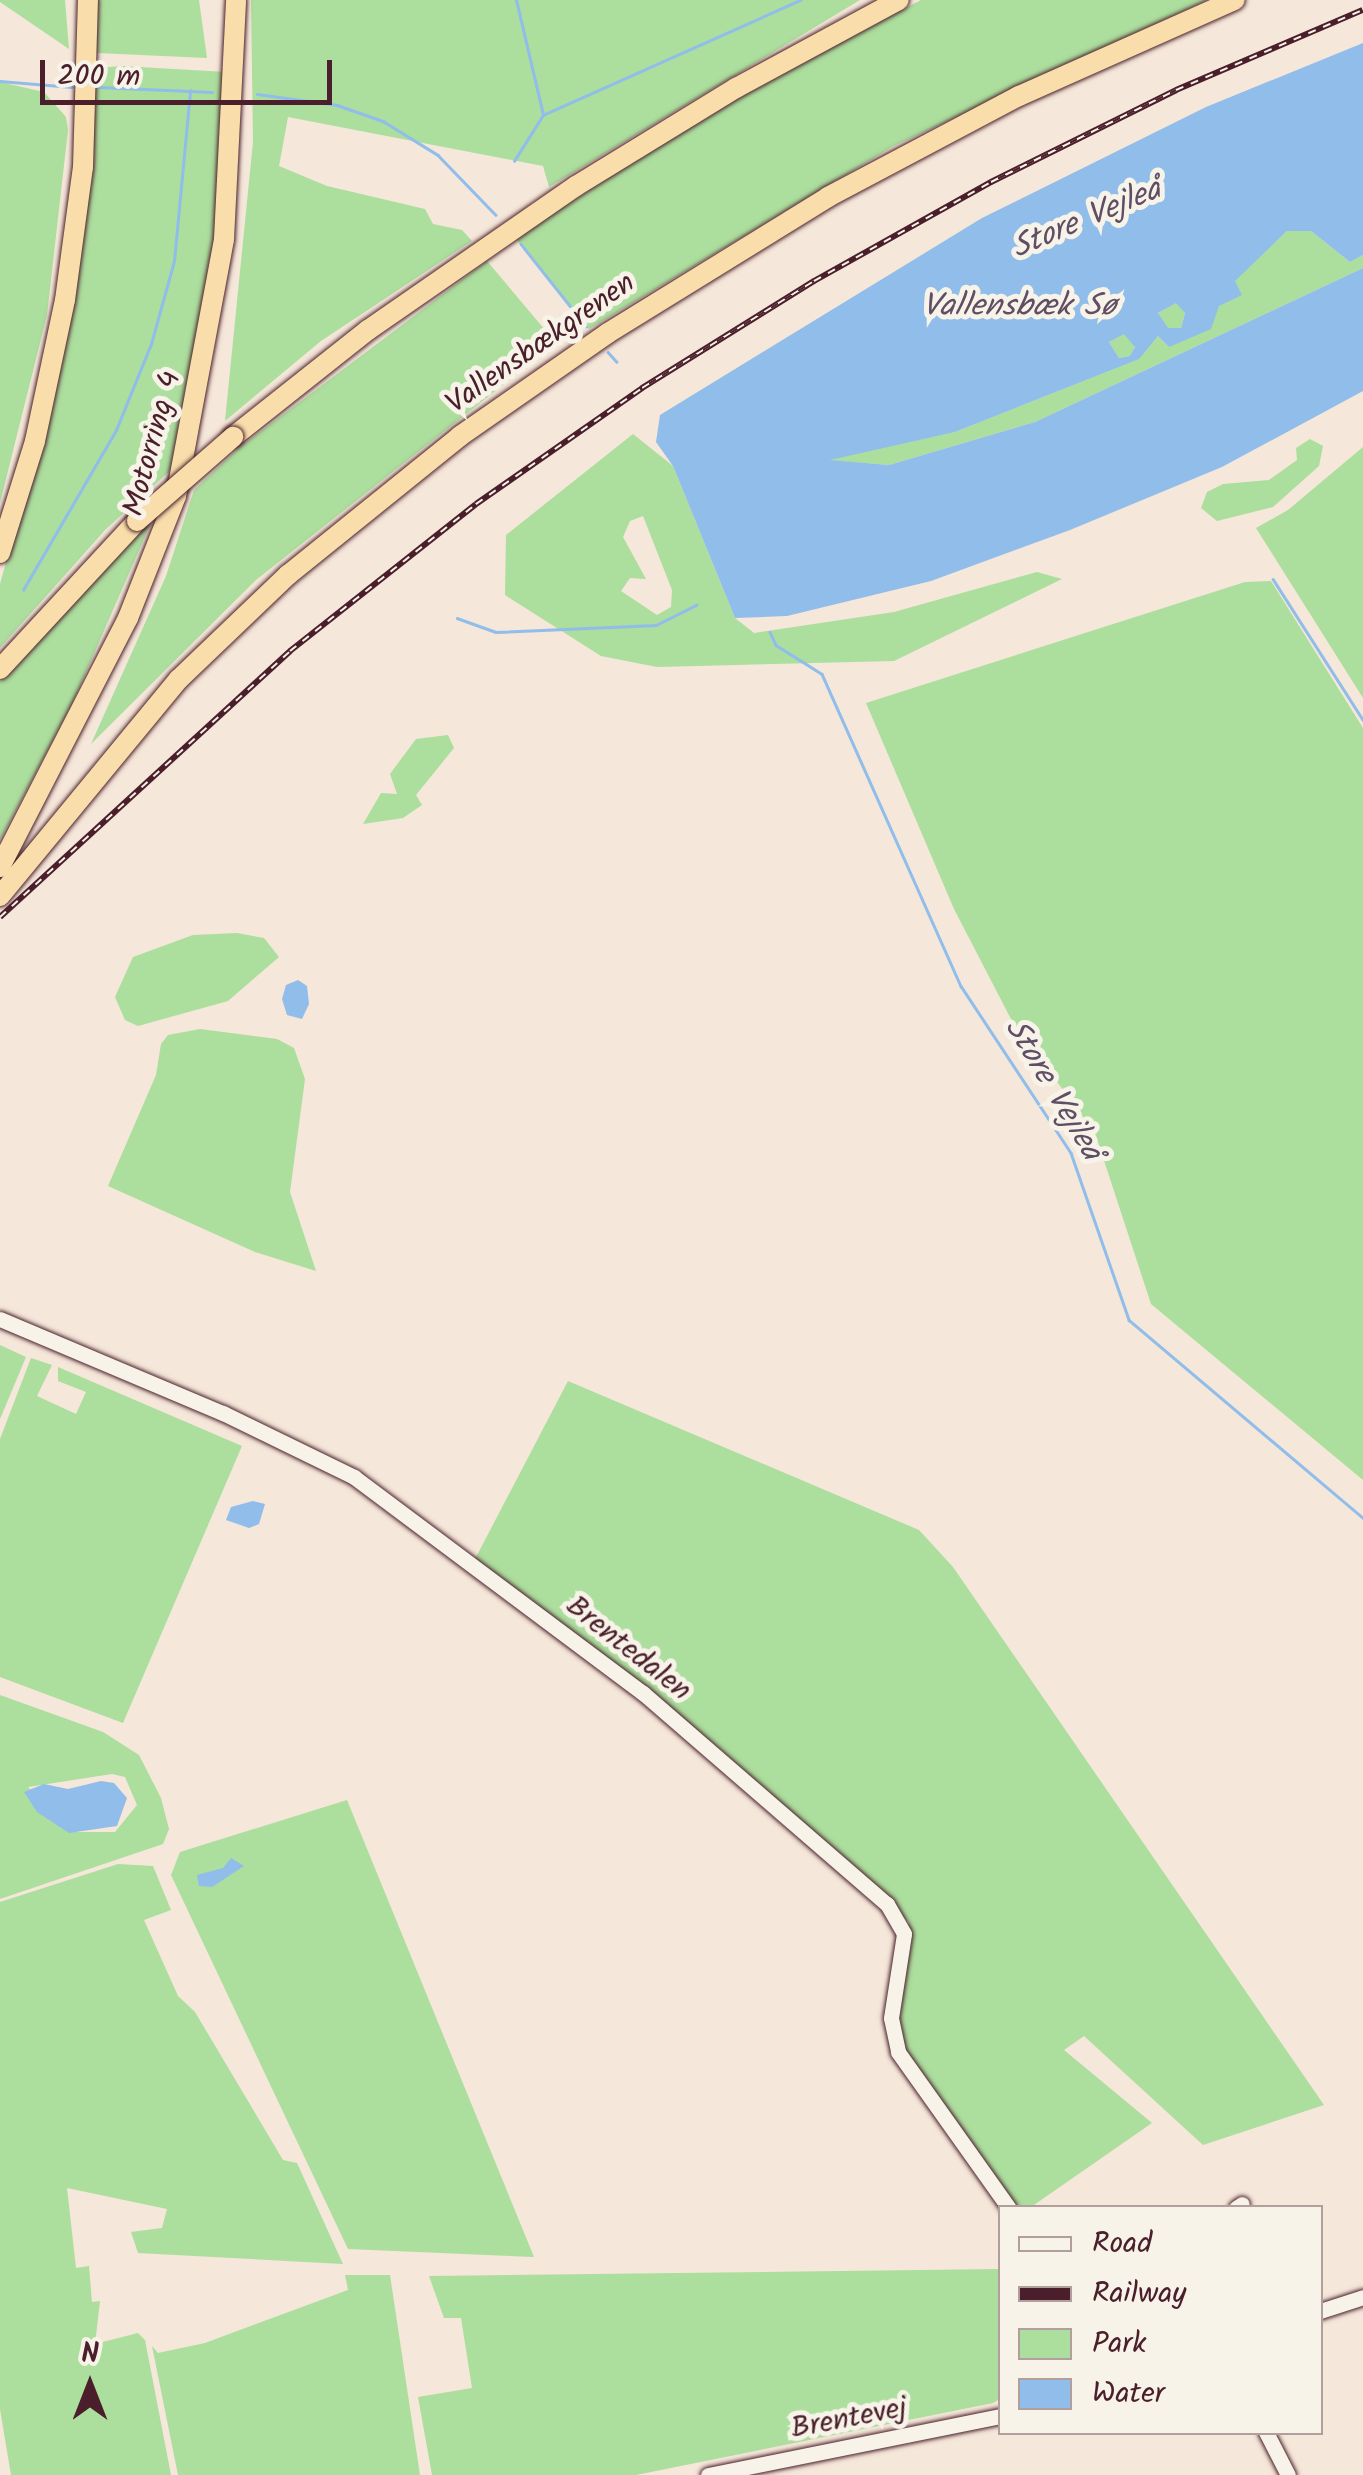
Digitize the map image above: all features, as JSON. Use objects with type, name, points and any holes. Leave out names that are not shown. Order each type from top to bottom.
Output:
[{"type":"highway","points":[[0,553],[35,440],[66,300],[83,168],[88,0]]},
{"type":"highway","name":"Motorring 4","points":[[0,867],[121,634],[176,496],[224,239],[236,0]]},
{"type":"highway","points":[[0,669],[137,521],[233,437],[368,330],[576,186],[736,88],[899,0]]},
{"type":"highway","name":"Vallensbækgrenen","points":[[0,896],[122,741],[230,628],[352,521],[489,416],[704,271],[896,159],[1078,68],[1235,0]]},
{"type":"street","name":"Brentedalen","points":[[0,1319],[354,1477],[643,1694],[887,1904],[904,1934],[892,2018],[898,2052],[1007,2205]]},
{"type":"street","points":[[1323,2310],[1363,2297]]},
{"type":"street","name":"Brentevej","points":[[708,2475],[998,2416]]},
{"type":"street","points":[[1268,2435],[1288,2475]]},
{"type":"green space","points":[[65,0],[69,49],[0,2]]},
{"type":"green space","points":[[97,0],[199,0],[207,58],[97,53]]},
{"type":"green space","points":[[251,0],[860,0],[549,187],[543,166],[288,117],[279,166],[327,186],[425,209],[433,224],[462,230],[472,241],[321,341],[225,421],[253,142]]},
{"type":"green space","points":[[921,0],[1207,0],[892,147],[589,329],[515,238],[734,97]]},
{"type":"green space","points":[[97,68],[226,72],[213,250],[172,469],[106,529],[0,648],[0,584],[68,336],[91,167]]},
{"type":"green space","points":[[0,82],[44,92],[66,117],[68,130],[47,315],[0,503]]},
{"type":"green space","points":[[1287,231],[1311,231],[1350,262],[1363,255],[1363,268],[1035,422],[889,465],[825,460],[955,432],[1138,359],[1158,336],[1169,347],[1219,306],[1234,281]]},
{"type":"green space","points":[[487,261],[556,343],[256,580],[91,744],[166,576],[194,490],[240,447]]},
{"type":"green space","points":[[1177,302],[1185,313],[1181,328],[1167,328],[1158,313]]},
{"type":"green space","points":[[1124,333],[1135,346],[1131,356],[1119,358],[1109,342]]},
{"type":"green space","points":[[633,434],[673,466],[735,618],[754,633],[894,612],[1037,572],[1062,579],[894,661],[657,667],[601,656],[505,595],[506,535]],"holes":[[[643,516],[672,590],[671,607],[657,615],[621,591],[630,578],[646,579],[623,537],[630,521]]]},
{"type":"green space","points":[[1310,439],[1323,446],[1319,466],[1273,507],[1217,521],[1201,508],[1207,492],[1223,484],[1269,480],[1297,460],[1296,448]]},
{"type":"green space","points":[[1363,447],[1363,698],[1256,528],[1288,510]]},
{"type":"green space","points":[[151,523],[72,704],[0,840],[0,682],[41,626]]},
{"type":"green space","points":[[1271,581],[1363,728],[1363,1480],[1151,1304],[1095,1133],[1012,1021],[954,909],[866,703],[1245,582]]},
{"type":"green space","points":[[448,735],[454,748],[416,795],[422,805],[403,818],[363,824],[381,793],[397,794],[390,774],[416,739]]},
{"type":"green space","points":[[237,933],[264,938],[279,957],[228,1001],[138,1026],[125,1020],[115,997],[133,957],[193,935]]},
{"type":"green space","points":[[200,1029],[277,1039],[294,1048],[305,1079],[290,1192],[316,1271],[255,1252],[108,1186],[156,1075],[161,1044],[168,1035]]},
{"type":"green space","points":[[0,1345],[26,1357],[0,1419]]},
{"type":"green space","points":[[31,1358],[52,1365],[37,1396],[76,1414],[86,1392],[58,1381],[58,1367],[242,1446],[123,1723],[0,1677],[0,1439]]},
{"type":"green space","points":[[568,1381],[919,1530],[953,1567],[1324,2105],[1203,2145],[1084,2036],[1064,2050],[1152,2123],[1034,2205],[1012,2205],[906,2056],[895,2023],[909,1922],[650,1689],[474,1561]]},
{"type":"green space","points":[[0,1695],[103,1732],[139,1755],[161,1798],[169,1829],[163,1844],[0,1899]],"holes":[[[112,1774],[125,1777],[137,1805],[115,1832],[69,1832],[28,1787]]]},
{"type":"green space","points":[[347,1800],[534,2257],[348,2249],[171,1875],[180,1852]]},
{"type":"green space","points":[[118,1864],[153,1866],[171,1910],[144,1920],[178,1996],[195,2012],[283,2160],[297,2163],[343,2264],[138,2253],[131,2232],[162,2228],[167,2209],[67,2188],[76,2268],[89,2266],[92,2302],[100,2301],[95,2344],[138,2333],[145,2340],[171,2475],[11,2475],[0,2409],[0,1902]]},
{"type":"green space","points":[[998,2269],[998,2400],[636,2475],[432,2475],[418,2397],[472,2388],[461,2318],[444,2318],[429,2276]]},
{"type":"green space","points":[[345,2275],[390,2275],[420,2475],[178,2475],[152,2346],[158,2353],[205,2343],[348,2290]]},
{"type":"water","name":"Vallensbæk Sø","points":[[1363,43],[1363,255],[1350,262],[1311,231],[1287,231],[1235,281],[1242,295],[1219,306],[1211,329],[1169,347],[1158,336],[1139,359],[955,432],[830,460],[889,465],[1035,422],[1363,268],[1363,391],[1222,467],[1070,530],[931,581],[787,616],[735,618],[673,466],[656,442],[660,415],[982,218],[1206,107]],"holes":[[[1176,303],[1185,313],[1181,328],[1168,328],[1158,313]],[[1124,334],[1135,347],[1130,356],[1119,358],[1109,342]]]},
{"type":"water","points":[[298,980],[307,986],[309,1004],[302,1019],[287,1015],[282,999],[286,985]]},
{"type":"water","points":[[253,1501],[265,1504],[259,1524],[249,1528],[226,1520],[231,1507]]},
{"type":"water","points":[[101,1781],[114,1783],[127,1798],[117,1826],[69,1833],[37,1812],[24,1792],[44,1784],[68,1789]]},
{"type":"water","points":[[231,1858],[244,1866],[212,1887],[199,1886],[197,1875],[223,1868]]},
{"type":"waterway","points":[[514,161],[543,115],[516,0]]},
{"type":"waterway","points":[[543,115],[800,0]]},
{"type":"waterway","points":[[0,81],[72,87]]},
{"type":"waterway","points":[[99,87],[212,92]]},
{"type":"waterway","points":[[23,590],[116,430],[151,344],[174,261],[190,91]]},
{"type":"waterway","points":[[257,94],[337,105],[383,121],[438,155],[496,215]]},
{"type":"waterway","points":[[521,244],[586,326]]},
{"type":"waterway","points":[[608,352],[617,362]]},
{"type":"waterway","name":"Store Vejleå","points":[[1273,579],[1363,720]]},
{"type":"waterway","points":[[457,618],[496,632],[656,625],[696,605]]},
{"type":"waterway","name":"Store Vejleå","points":[[770,632],[776,645],[822,674],[961,986],[1071,1153],[1129,1320],[1363,1518]]},
{"type":"railway","points":[[0,917],[290,651],[476,504],[642,388],[814,281],[991,182],[1176,90],[1363,10]]}]
